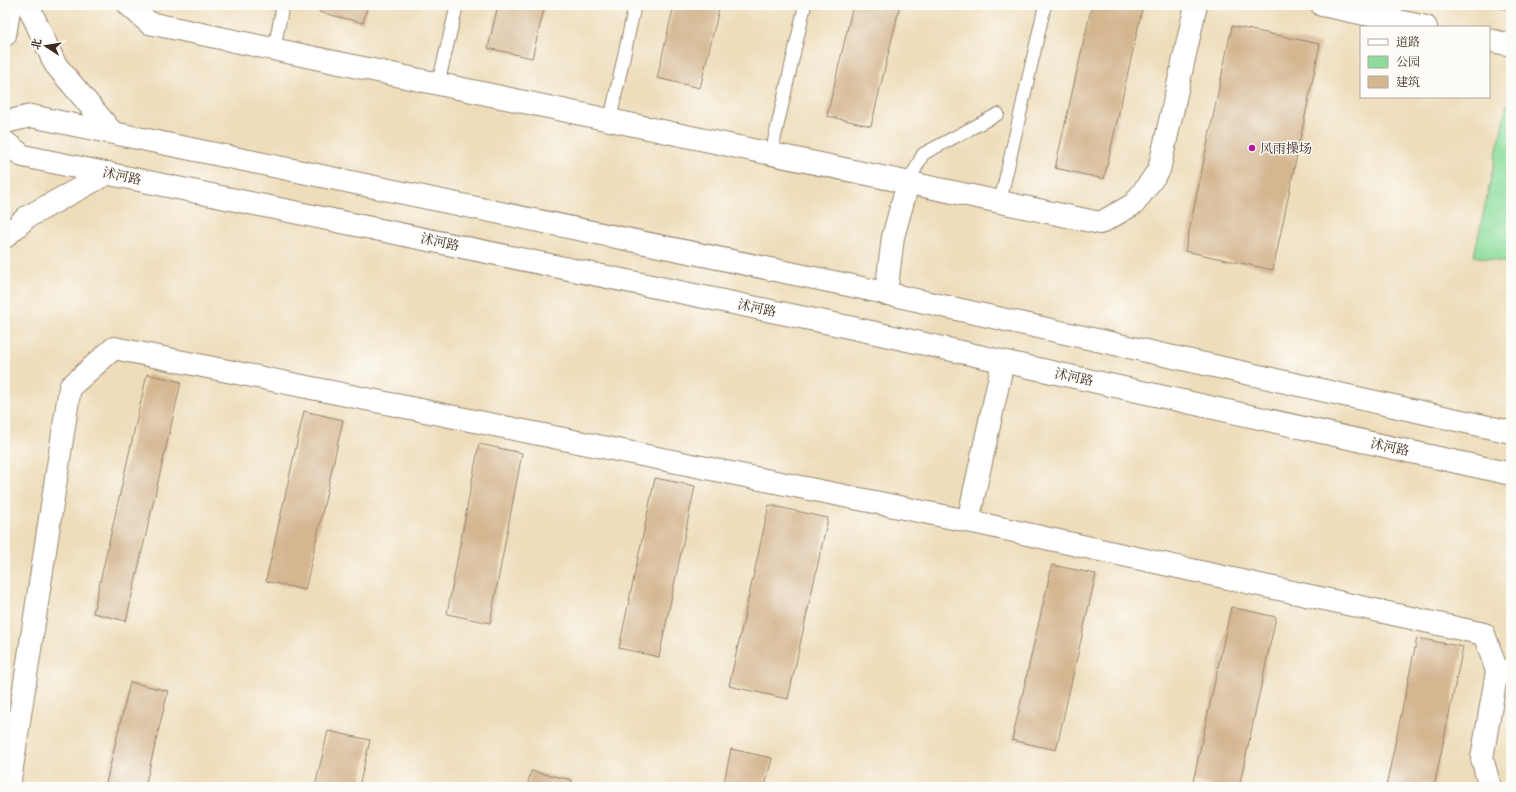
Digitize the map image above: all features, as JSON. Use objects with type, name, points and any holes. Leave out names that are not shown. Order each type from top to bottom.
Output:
[{"type":"street","points":[[5,34],[10,5]]},
{"type":"street","points":[[28,5],[55,64],[113,133]]},
{"type":"street","points":[[129,5],[149,23],[1100,223],[1134,204],[1159,170],[1196,5]]},
{"type":"street","points":[[1322,5],[1421,26]]},
{"type":"street","points":[[1490,40],[1511,45]]},
{"type":"street","points":[[5,122],[31,116],[886,294],[1511,432]]},
{"type":"street","name":"沭河路","points":[[5,142],[23,156],[844,326],[1511,474]]},
{"type":"street","points":[[5,237],[27,217],[108,173]]},
{"type":"street","points":[[886,294],[893,237],[908,183]]},
{"type":"street","points":[[9,787],[70,387],[114,348],[968,521],[1484,634],[1497,671],[1482,758],[1490,787]]},
{"type":"street","points":[[968,521],[1003,362]]},
{"type":"lane","points":[[274,49],[283,5]]},
{"type":"lane","points":[[438,84],[457,5]]},
{"type":"lane","points":[[610,120],[635,5]]},
{"type":"lane","points":[[771,154],[805,5]]},
{"type":"lane","points":[[1000,202],[1045,5]]},
{"type":"lane","points":[[908,183],[923,154],[998,114]]},
{"type":"green space","points":[[1507,104],[1511,104],[1511,264],[1474,256]]},
{"type":"building","points":[[321,5],[368,5],[363,23],[319,12]]},
{"type":"building","points":[[498,5],[545,5],[532,58],[488,48]]},
{"type":"building","points":[[674,5],[720,5],[700,88],[657,78]]},
{"type":"building","points":[[853,5],[900,5],[871,126],[827,116]]},
{"type":"building","points":[[1092,5],[1143,5],[1104,179],[1055,168]]},
{"type":"building","points":[[1511,5],[1511,10],[1490,6]]},
{"type":"building","name":"风雨操场","points":[[1232,26],[1320,44],[1273,270],[1185,251]]},
{"type":"building","points":[[147,374],[181,382],[126,621],[93,613]]},
{"type":"building","points":[[304,411],[343,420],[305,590],[266,581]]},
{"type":"building","points":[[479,444],[522,453],[490,623],[447,614]]},
{"type":"building","points":[[655,478],[695,486],[659,657],[619,648]]},
{"type":"building","points":[[769,505],[828,518],[788,699],[729,686]]},
{"type":"building","points":[[1052,565],[1096,574],[1056,750],[1012,740]]},
{"type":"building","points":[[1231,607],[1276,617],[1239,787],[1216,787],[1193,782]]},
{"type":"building","points":[[1417,638],[1463,647],[1434,787],[1386,787]]},
{"type":"building","points":[[130,682],[168,691],[145,787],[105,787]]},
{"type":"building","points":[[328,731],[370,740],[359,787],[315,787]]},
{"type":"building","points":[[731,749],[772,758],[765,787],[723,787]]},
{"type":"building","points":[[531,771],[572,780],[570,787],[527,787]]},
{"type":"place","name":"风雨操场","points":[[1252,148]]}]
